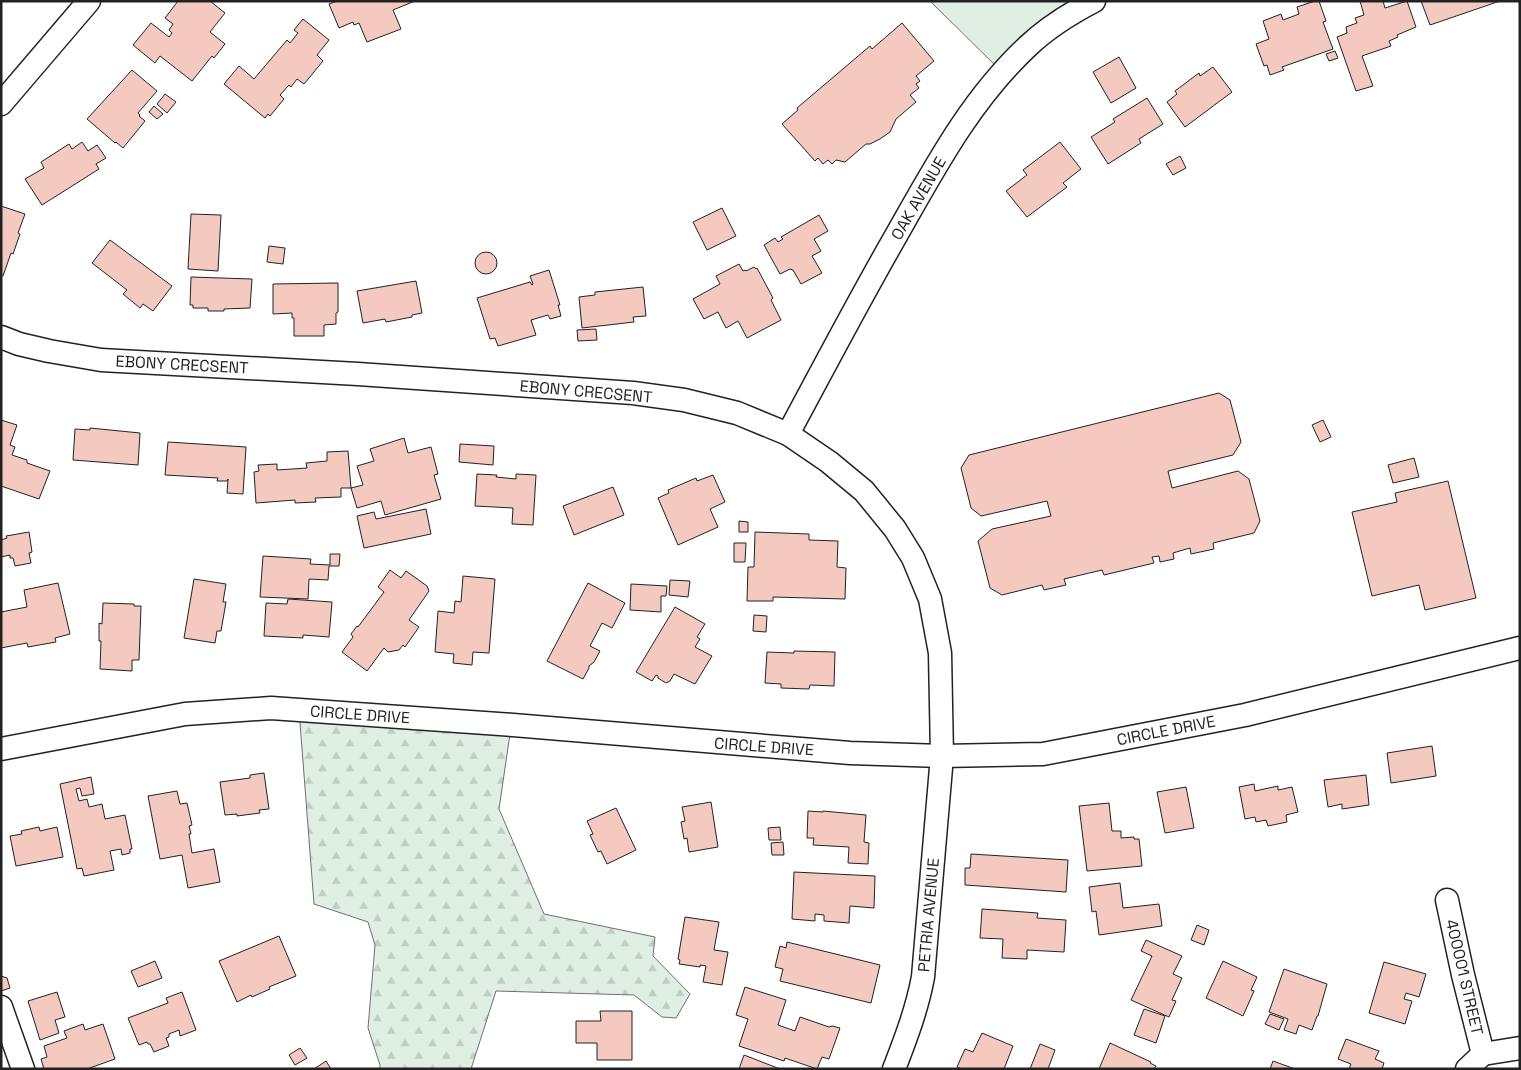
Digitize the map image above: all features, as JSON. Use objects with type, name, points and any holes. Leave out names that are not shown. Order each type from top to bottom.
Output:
[{"type":"street","points":[[1,104],[88,1]]},
{"type":"street","name":"OAK AVENUE","points":[[788,434],[865,291],[964,120],[991,85],[1029,45],[1069,14],[1094,1]]},
{"type":"street","name":"EBONY CRECSENT","points":[[1,337],[19,344],[49,351],[102,360],[633,393],[684,400],[737,413],[788,434],[830,462],[864,491],[894,528],[914,558],[930,599],[940,653],[942,756]]},
{"type":"street","name":"CIRCLE DRIVE","points":[[1,749],[185,714],[271,708],[503,724],[841,752],[942,756],[1043,754],[1244,716],[1520,648]]},
{"type":"street","name":"PETRIA AVENUE","points":[[894,1069],[920,998],[942,756]]},
{"type":"street","name":"400001 STREET","points":[[1447,900],[1463,975],[1475,1061]]},
{"type":"street","points":[[1,1007],[23,1069]]},
{"type":"street","points":[[1475,1061],[1520,1048]]},
{"type":"green space","points":[[930,1],[1089,1],[1001,71]]},
{"type":"green space","points":[[299,710],[511,727],[499,809],[544,914],[655,937],[653,956],[690,994],[676,1018],[662,1017],[634,995],[496,991],[471,1069],[380,1069],[368,1028],[375,945],[368,922],[314,904]]},
{"type":"building","points":[[178,1],[210,1],[225,13],[210,32],[225,44],[214,58],[212,56],[192,81],[160,56],[155,63],[133,45],[151,23],[169,37],[172,33],[169,30],[173,24],[165,18]]},
{"type":"building","points":[[337,1],[415,1],[393,10],[401,29],[367,42],[359,23],[354,25],[353,22],[339,28],[329,4]]},
{"type":"building","points":[[1319,1],[1326,21],[1323,22],[1333,49],[1282,67],[1284,70],[1270,75],[1267,65],[1264,66],[1256,44],[1269,39],[1263,21],[1281,14],[1283,20],[1299,14],[1297,7]]},
{"type":"building","points":[[1360,1],[1383,1],[1385,8],[1407,1],[1416,27],[1397,35],[1398,37],[1389,41],[1391,46],[1362,56],[1373,86],[1356,91],[1337,37],[1347,33],[1346,27],[1357,23],[1355,18],[1364,15]]},
{"type":"building","points":[[1421,1],[1500,1],[1430,25]]},
{"type":"building","points":[[303,19],[329,40],[317,55],[323,61],[304,84],[297,79],[291,87],[289,85],[280,95],[284,99],[270,116],[268,114],[265,118],[224,84],[239,66],[254,79],[287,40],[290,43],[298,33],[294,30]]},
{"type":"building","points":[[902,23],[934,61],[916,76],[920,81],[916,84],[919,88],[910,95],[916,102],[896,119],[890,132],[870,144],[866,144],[845,162],[836,160],[832,164],[828,160],[823,164],[818,158],[815,161],[782,124],[798,110],[797,108],[870,46],[872,49]]},
{"type":"building","points":[[1335,51],[1338,58],[1329,61],[1326,54]]},
{"type":"building","points":[[1119,57],[1136,88],[1111,103],[1093,72]]},
{"type":"building","points":[[1213,67],[1232,92],[1185,127],[1167,102],[1177,94],[1175,91],[1199,73],[1200,76]]},
{"type":"building","points":[[132,70],[157,91],[138,113],[145,121],[123,148],[87,119]]},
{"type":"building","points":[[165,94],[176,102],[167,113],[157,104]]},
{"type":"building","points":[[1147,98],[1163,124],[1139,139],[1141,143],[1108,164],[1091,137],[1115,122],[1113,119]]},
{"type":"building","points":[[154,106],[163,114],[157,119],[149,112]]},
{"type":"building","points":[[82,142],[88,151],[97,145],[106,158],[96,164],[99,169],[42,205],[25,179],[44,168],[41,162],[69,144],[72,149]]},
{"type":"building","points":[[1060,142],[1081,169],[1063,183],[1067,187],[1027,217],[1006,191],[1027,175],[1023,170]]},
{"type":"building","points":[[1180,156],[1186,168],[1173,175],[1166,164]]},
{"type":"building","points":[[1,206],[25,214],[13,254],[11,253],[3,276],[1,276]]},
{"type":"building","points":[[722,208],[736,236],[707,250],[693,222]]},
{"type":"building","points":[[191,214],[221,215],[218,271],[188,269]]},
{"type":"building","points":[[819,215],[828,231],[814,239],[821,251],[812,256],[822,273],[801,284],[793,270],[790,269],[780,274],[764,245],[775,238],[778,242],[783,239],[781,237]]},
{"type":"building","points":[[110,240],[172,286],[153,311],[143,304],[140,308],[123,294],[127,290],[92,263]]},
{"type":"building","points":[[269,246],[285,248],[283,264],[267,262]]},
{"type":"building","points":[[486,252],[494,255],[497,263],[494,271],[486,274],[478,271],[475,263],[478,255]]},
{"type":"building","points":[[739,264],[743,271],[754,267],[757,268],[773,298],[771,300],[781,320],[747,338],[738,321],[726,328],[718,312],[704,319],[693,299],[720,284],[716,276]]},
{"type":"building","points":[[549,270],[560,305],[558,305],[561,316],[550,319],[548,315],[531,320],[536,335],[498,346],[495,338],[490,339],[477,298],[530,282],[532,285],[530,276]]},
{"type":"building","points":[[191,277],[252,279],[250,308],[208,311],[208,308],[193,308],[193,305],[190,305]]},
{"type":"building","points":[[416,281],[422,313],[386,322],[385,319],[363,323],[357,291]]},
{"type":"building","points":[[338,283],[336,324],[324,325],[324,336],[294,336],[294,318],[292,318],[292,313],[273,314],[273,284]]},
{"type":"building","points":[[643,287],[646,316],[633,317],[634,322],[582,328],[579,297],[595,295],[595,292]]},
{"type":"building","points":[[596,329],[597,340],[578,341],[577,330]]},
{"type":"building","points":[[1219,393],[1230,400],[1241,442],[1233,455],[1168,471],[1172,488],[1238,471],[1249,479],[1260,521],[1254,533],[1213,543],[1214,549],[1191,554],[1190,548],[1173,553],[1174,559],[1160,562],[1159,556],[1152,557],[1154,563],[1104,575],[1102,570],[1064,579],[1066,585],[1044,590],[1042,585],[1002,595],[990,588],[978,541],[992,529],[1051,516],[1047,501],[981,516],[971,508],[961,468],[969,455]]},
{"type":"building","points":[[1,420],[17,425],[10,445],[15,447],[12,455],[27,460],[27,463],[50,471],[39,499],[1,486]]},
{"type":"building","points":[[1323,420],[1331,437],[1320,442],[1312,425]]},
{"type":"building","points":[[90,428],[140,433],[138,465],[73,460],[75,429],[90,430]]},
{"type":"building","points":[[404,438],[408,453],[431,447],[438,474],[434,475],[441,499],[385,515],[381,501],[357,508],[351,488],[363,485],[357,466],[374,461],[370,449]]},
{"type":"building","points":[[168,442],[246,447],[243,494],[227,493],[228,479],[227,481],[217,481],[218,478],[165,475]]},
{"type":"building","points":[[460,444],[494,446],[493,465],[459,462]]},
{"type":"building","points":[[348,451],[351,488],[341,488],[341,497],[315,498],[316,502],[295,503],[295,500],[256,503],[254,472],[259,471],[258,465],[277,464],[277,470],[307,468],[306,463],[327,461],[327,452]]},
{"type":"building","points":[[1414,458],[1419,477],[1393,483],[1388,465]]},
{"type":"building","points":[[477,474],[497,475],[496,477],[516,479],[516,474],[536,475],[533,525],[512,524],[513,508],[475,506]]},
{"type":"building","points":[[713,475],[725,502],[710,509],[718,527],[678,545],[658,498],[669,493],[668,490],[696,478],[697,481]]},
{"type":"building","points":[[1448,481],[1476,598],[1425,610],[1419,585],[1372,596],[1352,512],[1397,502],[1395,493]]},
{"type":"building","points":[[613,487],[624,515],[574,535],[563,506]]},
{"type":"building","points":[[426,509],[431,534],[364,548],[357,516],[374,512],[376,519]]},
{"type":"building","points":[[739,521],[748,522],[748,532],[739,532]]},
{"type":"building","points":[[29,532],[32,552],[29,553],[31,563],[15,566],[10,555],[1,557],[1,540],[7,538],[6,536]]},
{"type":"building","points":[[755,532],[809,534],[809,540],[838,541],[837,567],[846,568],[845,599],[773,597],[773,601],[747,601],[748,567],[754,567]]},
{"type":"building","points":[[734,543],[746,543],[745,562],[734,562]]},
{"type":"building","points":[[330,554],[340,554],[339,566],[329,566],[328,580],[309,579],[308,599],[260,597],[263,556],[311,559],[310,564],[330,565]]},
{"type":"building","points":[[390,570],[401,578],[406,571],[427,586],[429,591],[409,620],[419,627],[405,647],[403,645],[399,650],[388,652],[384,648],[367,671],[342,652],[353,637],[351,634],[384,592],[378,587]]},
{"type":"building","points":[[463,576],[495,579],[489,653],[473,652],[472,665],[453,663],[454,654],[435,652],[438,611],[454,613],[455,601],[461,602]]},
{"type":"building","points":[[194,579],[226,584],[223,602],[226,602],[221,631],[217,631],[215,643],[184,638]]},
{"type":"building","points":[[670,580],[690,581],[688,597],[669,595]]},
{"type":"building","points":[[58,583],[70,634],[55,638],[56,642],[28,647],[27,643],[1,648],[1,612],[27,607],[24,590]]},
{"type":"building","points":[[588,583],[625,603],[612,628],[602,623],[590,646],[600,651],[594,662],[589,666],[583,679],[547,661]]},
{"type":"building","points":[[631,584],[667,586],[666,596],[661,596],[661,612],[630,610]]},
{"type":"building","points":[[288,599],[332,602],[329,637],[303,635],[303,638],[264,636],[266,603],[287,604]]},
{"type":"building","points":[[103,603],[141,606],[139,660],[132,660],[132,671],[100,669],[101,641],[99,641],[99,623],[102,624]]},
{"type":"building","points":[[675,607],[705,624],[697,637],[700,639],[695,647],[712,656],[695,684],[674,674],[670,681],[666,683],[656,675],[652,681],[636,672]]},
{"type":"building","points":[[754,615],[767,616],[766,632],[753,631]]},
{"type":"building","points":[[794,651],[835,652],[834,686],[810,685],[809,689],[781,688],[781,684],[765,683],[767,652],[794,653]]},
{"type":"building","points":[[1432,746],[1436,776],[1391,783],[1387,753]]},
{"type":"building","points":[[264,773],[269,809],[259,810],[260,813],[237,816],[237,814],[225,815],[220,782],[250,778],[250,775]]},
{"type":"building","points":[[1366,775],[1369,805],[1342,809],[1342,804],[1328,807],[1324,780]]},
{"type":"building","points":[[91,777],[94,794],[82,796],[80,788],[76,789],[79,801],[87,799],[89,807],[102,804],[105,819],[125,815],[132,849],[130,849],[130,853],[122,855],[121,849],[110,851],[114,870],[84,876],[82,868],[77,869],[60,784]]},
{"type":"building","points":[[1254,784],[1255,791],[1278,786],[1278,790],[1292,787],[1298,812],[1286,815],[1287,822],[1268,826],[1266,820],[1256,822],[1255,817],[1245,819],[1239,787]]},
{"type":"building","points":[[1186,787],[1194,828],[1165,833],[1157,792]]},
{"type":"building","points":[[177,791],[180,804],[187,803],[192,825],[189,826],[191,834],[189,834],[192,853],[214,849],[220,882],[188,888],[182,855],[160,859],[148,796]]},
{"type":"building","points":[[711,802],[718,847],[689,852],[687,838],[684,839],[681,822],[685,821],[682,807]]},
{"type":"building","points":[[1109,803],[1112,831],[1121,831],[1121,838],[1134,837],[1134,839],[1139,839],[1142,866],[1087,871],[1079,806]]},
{"type":"building","points":[[616,808],[636,850],[607,864],[601,851],[598,852],[590,835],[593,834],[587,821]]},
{"type":"building","points":[[808,811],[866,815],[864,842],[869,843],[868,864],[848,863],[849,847],[813,845],[814,838],[807,838]]},
{"type":"building","points":[[39,827],[40,831],[57,827],[63,857],[16,866],[10,836],[22,834],[21,831]]},
{"type":"building","points":[[780,827],[781,840],[769,840],[768,828]]},
{"type":"building","points":[[783,842],[784,855],[772,855],[771,843]]},
{"type":"building","points":[[971,854],[1068,860],[1066,892],[965,885],[965,868],[970,868]]},
{"type":"building","points":[[794,872],[875,876],[874,908],[850,906],[849,923],[824,921],[824,915],[815,914],[815,921],[792,919]]},
{"type":"building","points":[[1120,883],[1123,908],[1159,904],[1162,926],[1099,935],[1096,911],[1092,912],[1089,887]]},
{"type":"building","points":[[982,909],[1038,913],[1037,918],[1066,920],[1064,952],[1027,950],[1027,959],[1002,958],[1003,939],[980,938]]},
{"type":"building","points":[[685,917],[719,922],[714,950],[728,952],[722,985],[703,982],[706,966],[679,964],[680,960],[678,959]]},
{"type":"building","points":[[1197,925],[1209,930],[1204,945],[1191,940]]},
{"type":"building","points":[[279,936],[296,976],[237,1002],[219,961]]},
{"type":"building","points":[[1146,940],[1182,956],[1173,974],[1182,978],[1172,1000],[1176,1001],[1169,1017],[1131,1000],[1152,956],[1141,951]]},
{"type":"building","points":[[787,942],[880,965],[871,1003],[780,981],[783,969],[775,967],[780,946],[786,948]]},
{"type":"building","points":[[155,961],[162,978],[138,987],[131,971]]},
{"type":"building","points":[[1223,961],[1257,977],[1251,990],[1254,991],[1243,1016],[1206,998]]},
{"type":"building","points":[[1384,962],[1426,974],[1419,997],[1406,993],[1404,999],[1412,1001],[1405,1024],[1369,1013]]},
{"type":"building","points":[[1284,969],[1327,984],[1312,1030],[1299,1025],[1296,1034],[1284,1030],[1288,1019],[1269,1012]]},
{"type":"building","points":[[1,976],[7,978],[10,988],[1,991]]},
{"type":"building","points":[[745,987],[786,1000],[778,1025],[795,1031],[800,1017],[829,1027],[840,1028],[829,1059],[822,1057],[817,1069],[785,1058],[784,1061],[739,1046],[748,1019],[736,1015]]},
{"type":"building","points":[[57,992],[65,1017],[55,1020],[59,1033],[40,1040],[28,1001]]},
{"type":"building","points":[[182,992],[196,1030],[180,1036],[179,1030],[169,1034],[169,1037],[166,1038],[169,1046],[154,1052],[147,1042],[139,1045],[128,1018],[168,1003],[166,998]]},
{"type":"building","points":[[1144,1009],[1165,1016],[1156,1043],[1134,1035]]},
{"type":"building","points":[[600,1011],[632,1011],[632,1060],[597,1060],[597,1043],[576,1043],[576,1021],[601,1021]]},
{"type":"building","points":[[1270,1014],[1284,1019],[1279,1030],[1265,1024]]},
{"type":"building","points":[[83,1024],[85,1030],[103,1024],[115,1059],[87,1069],[44,1069],[41,1059],[47,1057],[44,1046],[67,1038],[64,1031]]},
{"type":"building","points":[[982,1033],[1013,1046],[1004,1069],[962,1069],[957,1067],[965,1049],[973,1052]]},
{"type":"building","points":[[1346,1039],[1379,1051],[1375,1059],[1384,1063],[1382,1069],[1349,1069],[1351,1064],[1338,1059]]},
{"type":"building","points":[[1110,1043],[1156,1066],[1154,1069],[1099,1069]]},
{"type":"building","points":[[1040,1044],[1055,1050],[1048,1069],[1030,1069]]},
{"type":"building","points":[[300,1048],[307,1058],[295,1065],[289,1055]]},
{"type":"building","points":[[744,1055],[780,1069],[739,1069]]},
{"type":"building","points":[[326,1061],[331,1069],[314,1069]]},
{"type":"building","points":[[1273,1061],[1295,1069],[1270,1069]]}]
